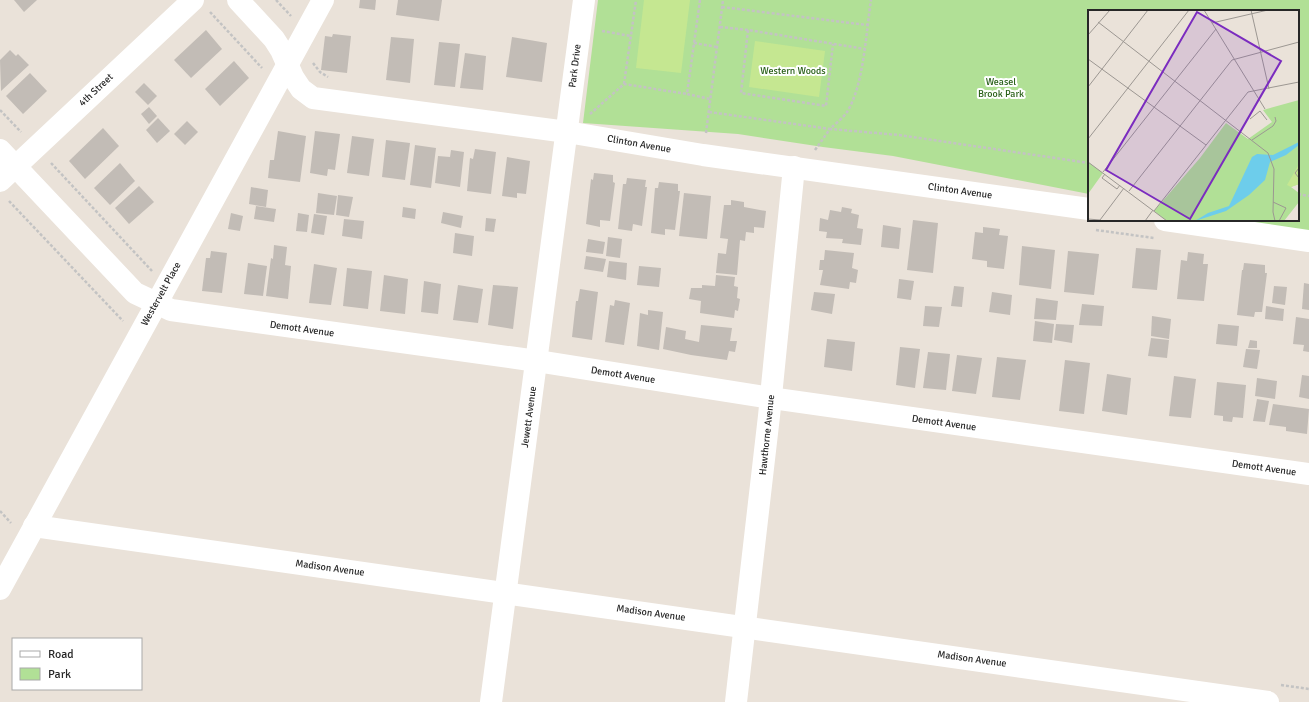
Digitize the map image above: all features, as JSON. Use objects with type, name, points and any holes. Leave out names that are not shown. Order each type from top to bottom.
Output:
[{"type":"street","name":"Clinton Avenue","points":[[238,0],[274,39],[281,50],[293,77],[301,89],[313,98],[567,132],[703,155],[1088,209]]},
{"type":"street","name":"Westervelt Place","points":[[0,589],[6,558],[34,526],[322,0]]},
{"type":"street","name":"Park Drive","points":[[567,132],[584,0]]},
{"type":"street","name":"4th Street","points":[[8,174],[201,6]]},
{"type":"street","name":"Jewett Avenue","points":[[490,702],[567,132]]},
{"type":"street","name":"Demott Avenue","points":[[0,150],[8,174],[135,293],[172,310],[537,361],[771,398],[1309,474]]},
{"type":"street","name":"Hawthorne Avenue","points":[[736,702],[771,398],[794,167]]},
{"type":"street","points":[[1162,230],[1309,241]]},
{"type":"street","name":"Madison Avenue","points":[[34,526],[745,627],[1273,693]]},
{"type":"path","points":[[276,0],[296,21]]},
{"type":"path","points":[[590,114],[624,84],[636,0]]},
{"type":"path","points":[[687,94],[700,0]]},
{"type":"path","points":[[706,133],[723,0]]},
{"type":"path","points":[[820,142],[846,112],[856,95],[865,49],[871,0]]},
{"type":"path","points":[[201,6],[265,71]]},
{"type":"path","points":[[722,7],[867,25]]},
{"type":"path","points":[[720,27],[748,30],[865,49]]},
{"type":"path","points":[[748,30],[741,94],[826,106],[833,44]]},
{"type":"path","points":[[601,38],[602,31],[631,36]]},
{"type":"path","points":[[694,43],[717,47]]},
{"type":"path","points":[[624,84],[710,99]]},
{"type":"path","points":[[590,114],[591,107]]},
{"type":"path","points":[[0,110],[22,133]]},
{"type":"path","points":[[708,112],[830,129],[899,135],[1088,163]]},
{"type":"path","points":[[590,114],[597,116]]},
{"type":"path","points":[[698,132],[714,134]]},
{"type":"path","points":[[815,149],[823,150]]},
{"type":"path","points":[[51,163],[153,273]]},
{"type":"path","points":[[1305,195],[1309,192]]},
{"type":"path","points":[[1299,194],[1309,196]]},
{"type":"path","points":[[9,201],[126,324]]},
{"type":"path","points":[[1096,230],[1162,230]]},
{"type":"path","points":[[0,511],[11,523]]},
{"type":"path","points":[[1273,693],[1309,690]]},
{"type":"green space","name":"Weasel Brook Park","points":[[598,0],[1309,0],[1309,237],[1227,221],[1299,221],[1299,10],[1088,10],[1088,194],[893,156],[738,134],[583,123]]},
{"type":"green space","points":[[644,0],[690,0],[681,73],[636,68]]},
{"type":"green space","name":"Western Woods","points":[[755,41],[825,51],[819,97],[749,87]]},
{"type":"building","points":[[14,0],[37,0],[24,12]]},
{"type":"building","points":[[360,0],[376,0],[375,10],[359,8]]},
{"type":"building","points":[[398,0],[442,0],[439,21],[396,15]]},
{"type":"building","points":[[206,30],[222,49],[191,78],[174,60]]},
{"type":"building","points":[[333,34],[351,36],[347,73],[321,70],[325,36],[332,37]]},
{"type":"building","points":[[391,37],[414,39],[410,83],[386,80]]},
{"type":"building","points":[[512,37],[547,43],[542,82],[506,77]]},
{"type":"building","points":[[439,42],[460,44],[455,87],[434,85]]},
{"type":"building","points":[[10,50],[16,56],[18,54],[29,65],[1,91],[0,60]]},
{"type":"building","points":[[465,53],[486,56],[483,90],[460,88]]},
{"type":"building","points":[[234,61],[249,78],[220,106],[205,89]]},
{"type":"building","points":[[30,73],[47,91],[23,114],[6,96]]},
{"type":"building","points":[[144,83],[157,96],[148,105],[135,92]]},
{"type":"building","points":[[149,107],[157,116],[149,124],[141,114]]},
{"type":"building","points":[[158,118],[170,131],[157,143],[146,130]]},
{"type":"building","points":[[187,121],[198,132],[185,145],[174,134]]},
{"type":"building","points":[[103,128],[119,146],[85,179],[69,161]]},
{"type":"building","points":[[278,131],[306,136],[300,182],[268,178],[270,160],[274,160]]},
{"type":"building","points":[[315,131],[340,134],[335,170],[328,169],[327,176],[310,173]]},
{"type":"building","points":[[352,136],[374,139],[369,176],[347,173]]},
{"type":"building","points":[[386,140],[410,143],[405,180],[382,177]]},
{"type":"building","points":[[415,145],[436,148],[431,188],[410,185]]},
{"type":"building","points":[[475,149],[496,152],[491,194],[467,191],[470,158],[473,159]]},
{"type":"building","points":[[451,150],[464,152],[460,187],[435,183],[438,156],[450,157]]},
{"type":"building","points":[[507,157],[530,161],[526,194],[517,193],[517,198],[502,196]]},
{"type":"building","points":[[120,163],[135,181],[110,205],[94,188]]},
{"type":"building","points":[[594,173],[613,175],[613,182],[615,183],[610,221],[600,220],[600,227],[586,224],[591,179],[593,180]]},
{"type":"building","points":[[627,178],[646,180],[645,187],[647,187],[642,226],[633,224],[632,231],[618,229],[623,184],[626,184]]},
{"type":"building","points":[[659,182],[678,184],[678,191],[680,191],[675,230],[665,229],[665,235],[651,233],[655,188],[658,188]]},
{"type":"building","points":[[139,186],[154,202],[129,224],[115,208]]},
{"type":"building","points":[[251,187],[268,190],[266,207],[249,204]]},
{"type":"building","points":[[318,193],[337,196],[334,215],[316,213]]},
{"type":"building","points":[[684,193],[711,196],[707,239],[679,236]]},
{"type":"building","points":[[338,195],[353,197],[349,217],[336,215]]},
{"type":"building","points":[[731,200],[744,202],[744,207],[766,211],[764,228],[754,227],[754,233],[746,232],[745,241],[740,240],[737,275],[716,273],[718,253],[726,254],[728,239],[720,238],[724,205],[731,205]]},
{"type":"building","points":[[256,206],[276,209],[274,222],[254,219]]},
{"type":"building","points":[[403,207],[416,209],[415,219],[402,217]]},
{"type":"building","points":[[842,207],[852,209],[851,213],[859,215],[857,228],[863,229],[861,245],[842,243],[843,239],[826,238],[827,232],[819,231],[820,218],[828,220],[830,210],[841,212]]},
{"type":"building","points":[[443,212],[463,216],[461,228],[441,223]]},
{"type":"building","points":[[231,213],[243,216],[240,231],[228,229]]},
{"type":"building","points":[[298,213],[309,215],[307,232],[296,231]]},
{"type":"building","points":[[314,214],[327,216],[324,235],[311,233]]},
{"type":"building","points":[[486,218],[496,219],[494,232],[485,231]]},
{"type":"building","points":[[344,219],[364,221],[362,239],[342,236]]},
{"type":"building","points":[[913,220],[938,223],[933,273],[907,270]]},
{"type":"building","points":[[883,225],[901,228],[899,249],[881,247]]},
{"type":"building","points":[[983,227],[1000,229],[999,235],[1008,236],[1004,269],[987,267],[987,261],[972,259],[975,232],[983,233]]},
{"type":"building","points":[[455,233],[474,236],[472,256],[453,253]]},
{"type":"building","points":[[608,237],[622,239],[620,258],[606,256]]},
{"type":"building","points":[[588,239],[605,242],[603,254],[586,252]]},
{"type":"building","points":[[274,245],[287,247],[285,265],[291,266],[288,299],[266,296]]},
{"type":"building","points":[[1022,246],[1055,250],[1051,289],[1019,285]]},
{"type":"building","points":[[1136,248],[1161,250],[1157,290],[1132,288]]},
{"type":"building","points":[[825,250],[854,253],[852,268],[858,270],[856,283],[850,282],[849,289],[820,285],[823,270],[819,270],[820,260],[824,260]]},
{"type":"building","points":[[211,251],[227,253],[222,293],[202,291],[206,258],[210,258]]},
{"type":"building","points":[[1068,251],[1099,254],[1094,295],[1064,292]]},
{"type":"building","points":[[1188,252],[1204,254],[1203,264],[1208,264],[1204,301],[1177,299],[1181,260],[1187,261]]},
{"type":"building","points":[[586,256],[606,259],[603,272],[584,269]]},
{"type":"building","points":[[609,261],[627,263],[626,280],[607,277]]},
{"type":"building","points":[[248,263],[267,266],[263,296],[244,294]]},
{"type":"building","points":[[1244,263],[1265,265],[1265,273],[1267,273],[1262,312],[1255,312],[1254,317],[1237,315]]},
{"type":"building","points":[[314,264],[337,268],[331,305],[309,303]]},
{"type":"building","points":[[639,266],[661,268],[659,287],[637,285]]},
{"type":"building","points":[[347,268],[372,271],[368,309],[343,306]]},
{"type":"building","points":[[384,275],[408,279],[405,314],[380,311]]},
{"type":"building","points":[[716,275],[735,277],[734,286],[738,287],[737,298],[740,299],[738,311],[735,310],[734,318],[700,313],[701,301],[689,299],[691,288],[702,288],[702,285],[715,286]]},
{"type":"building","points":[[899,279],[914,281],[911,300],[897,298]]},
{"type":"building","points":[[424,281],[441,284],[438,314],[421,312]]},
{"type":"building","points":[[1304,283],[1309,284],[1309,310],[1302,309]]},
{"type":"building","points":[[458,285],[483,289],[478,323],[453,320]]},
{"type":"building","points":[[493,285],[518,287],[513,329],[488,325]]},
{"type":"building","points":[[954,286],[964,287],[962,307],[951,306]]},
{"type":"building","points":[[1274,286],[1287,287],[1285,305],[1272,303]]},
{"type":"building","points":[[580,289],[598,292],[592,340],[572,337],[576,301],[578,301]]},
{"type":"building","points":[[814,292],[835,294],[832,314],[811,310]]},
{"type":"building","points":[[992,292],[1012,295],[1010,315],[989,312]]},
{"type":"building","points":[[1036,298],[1058,301],[1056,320],[1034,319]]},
{"type":"building","points":[[615,300],[630,303],[624,345],[605,342],[610,305],[614,306]]},
{"type":"building","points":[[1082,304],[1104,306],[1102,326],[1079,325]]},
{"type":"building","points":[[925,306],[942,307],[939,327],[923,326]]},
{"type":"building","points":[[1266,306],[1284,309],[1283,321],[1265,319]]},
{"type":"building","points":[[648,310],[663,312],[659,350],[637,346],[640,313],[648,315]]},
{"type":"building","points":[[1152,316],[1171,319],[1169,339],[1151,336]]},
{"type":"building","points":[[1296,317],[1309,319],[1309,352],[1303,351],[1304,345],[1293,344]]},
{"type":"building","points":[[1035,321],[1054,324],[1052,343],[1033,341]]},
{"type":"building","points":[[1056,324],[1074,325],[1072,343],[1054,340]]},
{"type":"building","points":[[1218,324],[1239,326],[1237,346],[1216,344]]},
{"type":"building","points":[[701,325],[732,328],[730,341],[737,341],[735,352],[729,351],[727,360],[663,349],[666,327],[686,331],[685,339],[699,342]]},
{"type":"building","points":[[1151,338],[1169,340],[1167,358],[1148,356]]},
{"type":"building","points":[[827,339],[855,342],[852,371],[824,367]]},
{"type":"building","points":[[1250,340],[1257,341],[1257,348],[1248,348]]},
{"type":"building","points":[[900,347],[920,349],[915,388],[896,385]]},
{"type":"building","points":[[1246,349],[1260,350],[1257,369],[1243,367]]},
{"type":"building","points":[[928,352],[950,354],[946,390],[923,388]]},
{"type":"building","points":[[957,355],[982,358],[976,394],[952,391]]},
{"type":"building","points":[[997,357],[1026,360],[1020,400],[992,397]]},
{"type":"building","points":[[1065,360],[1090,363],[1084,414],[1059,411]]},
{"type":"building","points":[[1107,374],[1131,378],[1127,415],[1102,411]]},
{"type":"building","points":[[1302,375],[1309,376],[1309,399],[1299,397]]},
{"type":"building","points":[[1174,376],[1196,379],[1191,418],[1169,416]]},
{"type":"building","points":[[1257,378],[1277,381],[1275,399],[1255,396]]},
{"type":"building","points":[[1217,382],[1246,385],[1243,418],[1233,417],[1232,422],[1223,421],[1223,416],[1214,415]]},
{"type":"building","points":[[1257,399],[1269,401],[1265,422],[1253,421]]},
{"type":"building","points":[[1273,404],[1309,409],[1307,434],[1286,431],[1286,427],[1269,425]]}]
